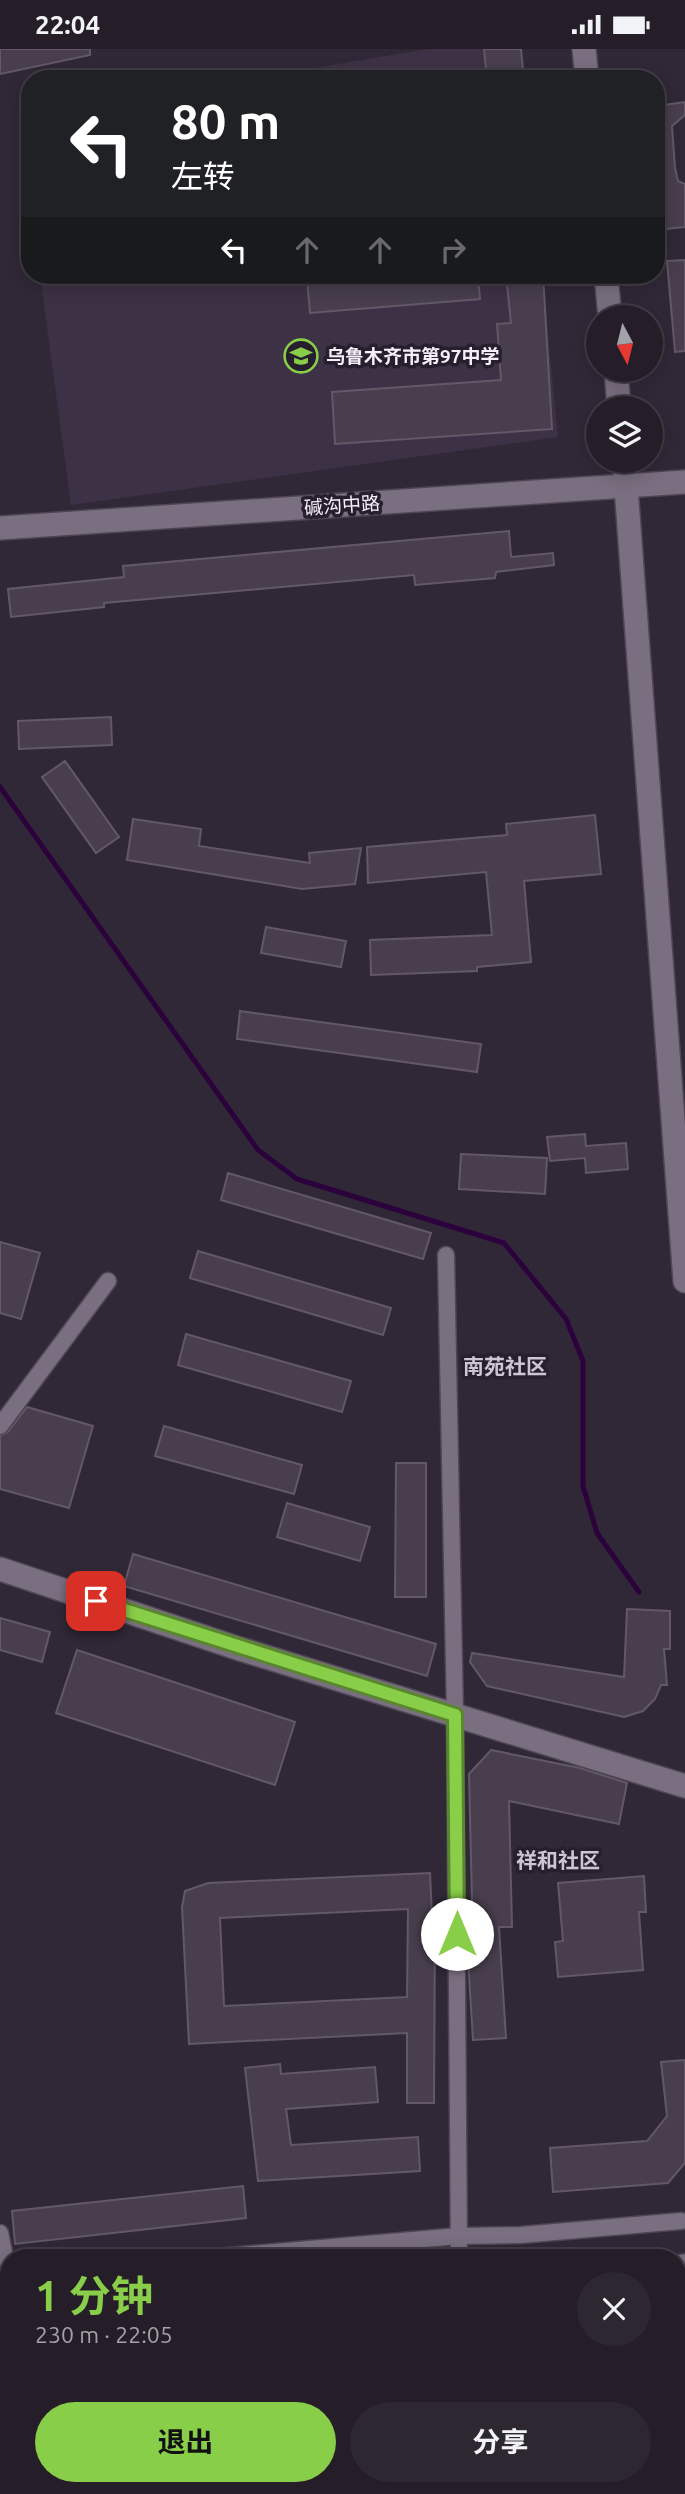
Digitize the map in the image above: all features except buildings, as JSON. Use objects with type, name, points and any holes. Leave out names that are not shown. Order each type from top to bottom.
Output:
[{"type":"street","points":[[584,49],[586,70]]},
{"type":"street","points":[[607,284],[609,305]]},
{"type":"street","points":[[626,473],[685,1280]]},
{"type":"street","name":"碱沟中路","points":[[0,528],[685,482]]},
{"type":"street","points":[[446,1255],[455,1715],[459,2249]]},
{"type":"street","points":[[0,1426],[108,1281]]},
{"type":"street","points":[[0,1569],[240,1649],[685,1786]]},
{"type":"street","points":[[309,2249],[681,2221]]},
{"type":"shaded area","points":[[427,49],[521,49],[522,70],[303,70]]},
{"type":"shaded area","name":"乌鲁木齐市第97中学","points":[[41,284],[543,284],[558,437],[71,505]]},
{"type":"waterway","points":[[0,787],[258,1150],[297,1179],[504,1243],[566,1319],[583,1361],[583,1486],[597,1533],[639,1592]]},
{"type":"place","name":"乌鲁木齐市第97中学","points":[[301,356]]},
{"type":"district","name":"南苑社区","points":[[505,1367]]},
{"type":"district","name":"祥和社区","points":[[558,1861]]},
{"type":"route","points":[[96,1601],[240,1649],[455,1715],[457,1934]]}]
